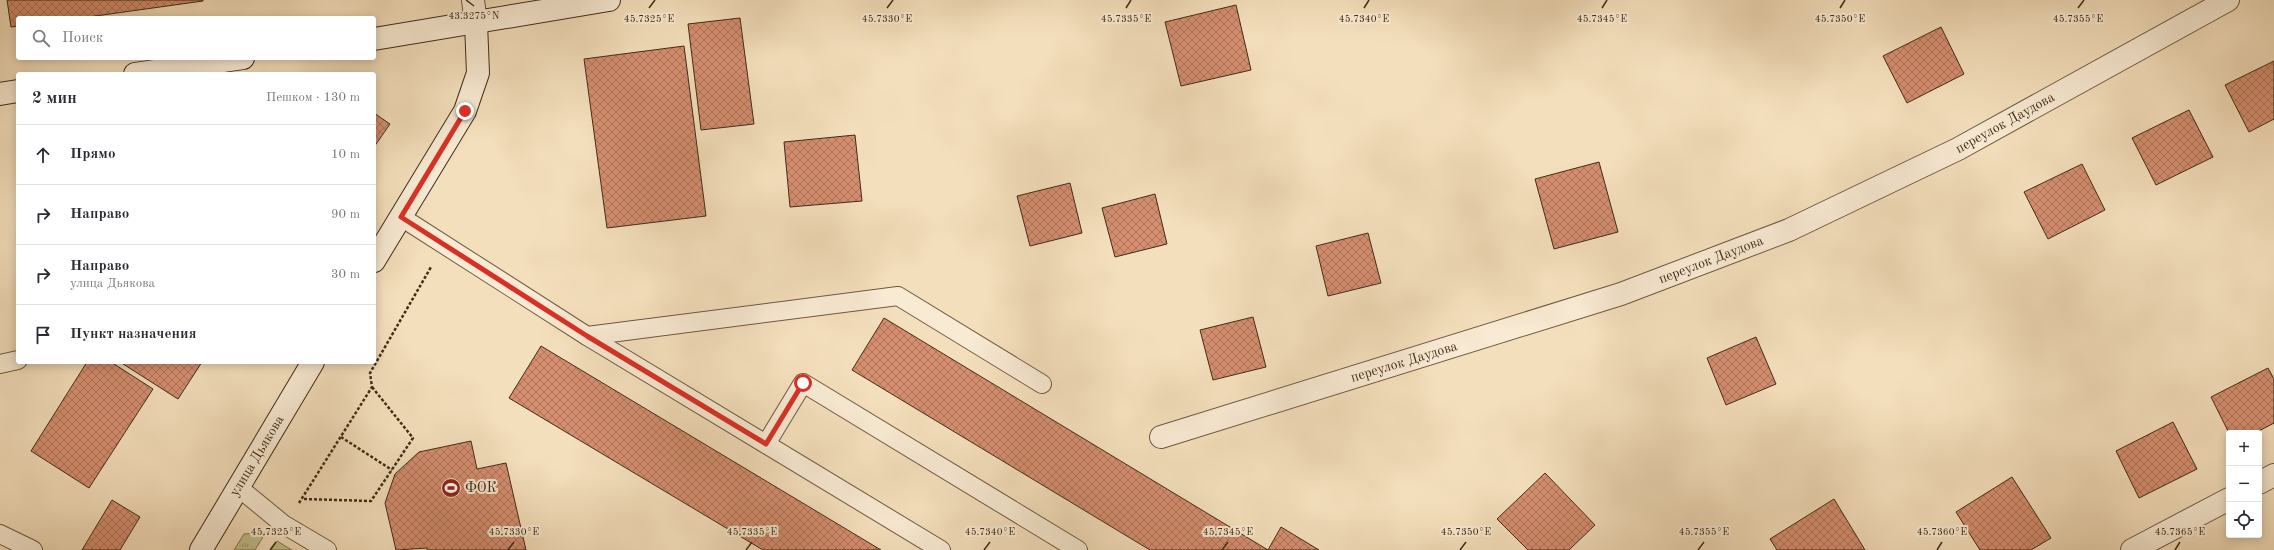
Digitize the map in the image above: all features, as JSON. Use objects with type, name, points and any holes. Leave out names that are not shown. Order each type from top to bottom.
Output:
[{"type":"street","points":[[376,258],[465,111],[478,73],[476,23],[473,0]]},
{"type":"street","points":[[376,38],[476,23],[609,0]]},
{"type":"street","name":"переулок Даудова","points":[[1161,437],[1621,294],[1788,230],[1958,149],[2228,0]]},
{"type":"street","points":[[148,72],[230,60]]},
{"type":"street","points":[[0,94],[16,91]]},
{"type":"street","name":"улица Дьякова","points":[[201,550],[312,364]]},
{"type":"street","points":[[2262,481],[2274,475]]},
{"type":"street","points":[[2132,550],[2226,501]]},
{"type":"lane","points":[[401,217],[444,243],[587,336],[941,550]]},
{"type":"lane","points":[[587,336],[898,296],[1042,384]]},
{"type":"lane","points":[[0,364],[16,360]]},
{"type":"lane","points":[[766,444],[803,383],[1078,550]]},
{"type":"lane","points":[[238,487],[283,524],[327,550]]},
{"type":"lane","points":[[0,534],[33,550]]},
{"type":"path","points":[[376,362],[444,243]]},
{"type":"path","points":[[303,499],[371,501],[413,438],[372,387],[370,373],[375,364]]},
{"type":"path","points":[[283,524],[303,499],[372,387]]},
{"type":"path","points":[[341,438],[392,470]]},
{"type":"green space","points":[[266,532],[255,550],[234,550],[244,534]]},
{"type":"green space","points":[[277,541],[292,550],[271,550]]},
{"type":"building","points":[[7,0],[203,0],[95,16],[16,16],[16,26],[11,27]]},
{"type":"building","points":[[1236,5],[1251,70],[1181,86],[1165,22]]},
{"type":"building","points":[[740,18],[754,124],[701,130],[688,24]]},
{"type":"building","points":[[1941,27],[1964,74],[1907,103],[1883,56]]},
{"type":"building","points":[[684,46],[706,216],[607,228],[584,59]]},
{"type":"building","points":[[2274,61],[2274,119],[2249,132],[2225,85]]},
{"type":"building","points":[[2189,110],[2213,157],[2156,185],[2132,138]]},
{"type":"building","points":[[376,114],[390,124],[376,144]]},
{"type":"building","points":[[855,135],[862,201],[790,207],[784,142]]},
{"type":"building","points":[[1599,162],[1618,232],[1554,249],[1535,179]]},
{"type":"building","points":[[2082,164],[2105,210],[2048,239],[2024,192]]},
{"type":"building","points":[[1070,183],[1082,233],[1030,246],[1017,196]]},
{"type":"building","points":[[1155,194],[1167,244],[1115,257],[1102,208]]},
{"type":"building","points":[[1368,233],[1381,283],[1328,296],[1316,246]]},
{"type":"building","points":[[1253,317],[1266,367],[1213,380],[1200,330]]},
{"type":"building","points":[[884,318],[1268,550],[1150,550],[852,370]]},
{"type":"building","points":[[1756,337],[1776,384],[1726,405],[1707,358]]},
{"type":"building","points":[[541,346],[881,550],[763,550],[509,398]]},
{"type":"building","points":[[86,364],[114,364],[153,389],[89,488],[31,451]]},
{"type":"building","points":[[123,364],[201,364],[178,399]]},
{"type":"building","points":[[2268,368],[2274,379],[2274,423],[2261,430],[2228,430],[2211,397]]},
{"type":"building","points":[[2173,422],[2197,469],[2139,498],[2116,451]]},
{"type":"building","name":"ФОК","points":[[471,441],[477,469],[506,463],[526,550],[427,550],[427,548],[396,550],[385,503],[395,474],[419,452]]},
{"type":"building","points":[[1545,473],[1595,525],[1569,550],[1528,550],[1497,519]]},
{"type":"building","points":[[2012,477],[2051,538],[2031,550],[1980,550],[1956,512]]},
{"type":"building","points":[[1834,499],[1865,550],[1777,550],[1770,539]]},
{"type":"building","points":[[112,500],[140,517],[120,550],[82,550]]},
{"type":"building","points":[[1281,527],[1319,550],[1268,550]]},
{"type":"place","name":"ФОК","points":[[451,488]]},
{"type":"route","points":[[465,111],[401,217],[444,243],[587,336],[766,444],[803,383]]}]
